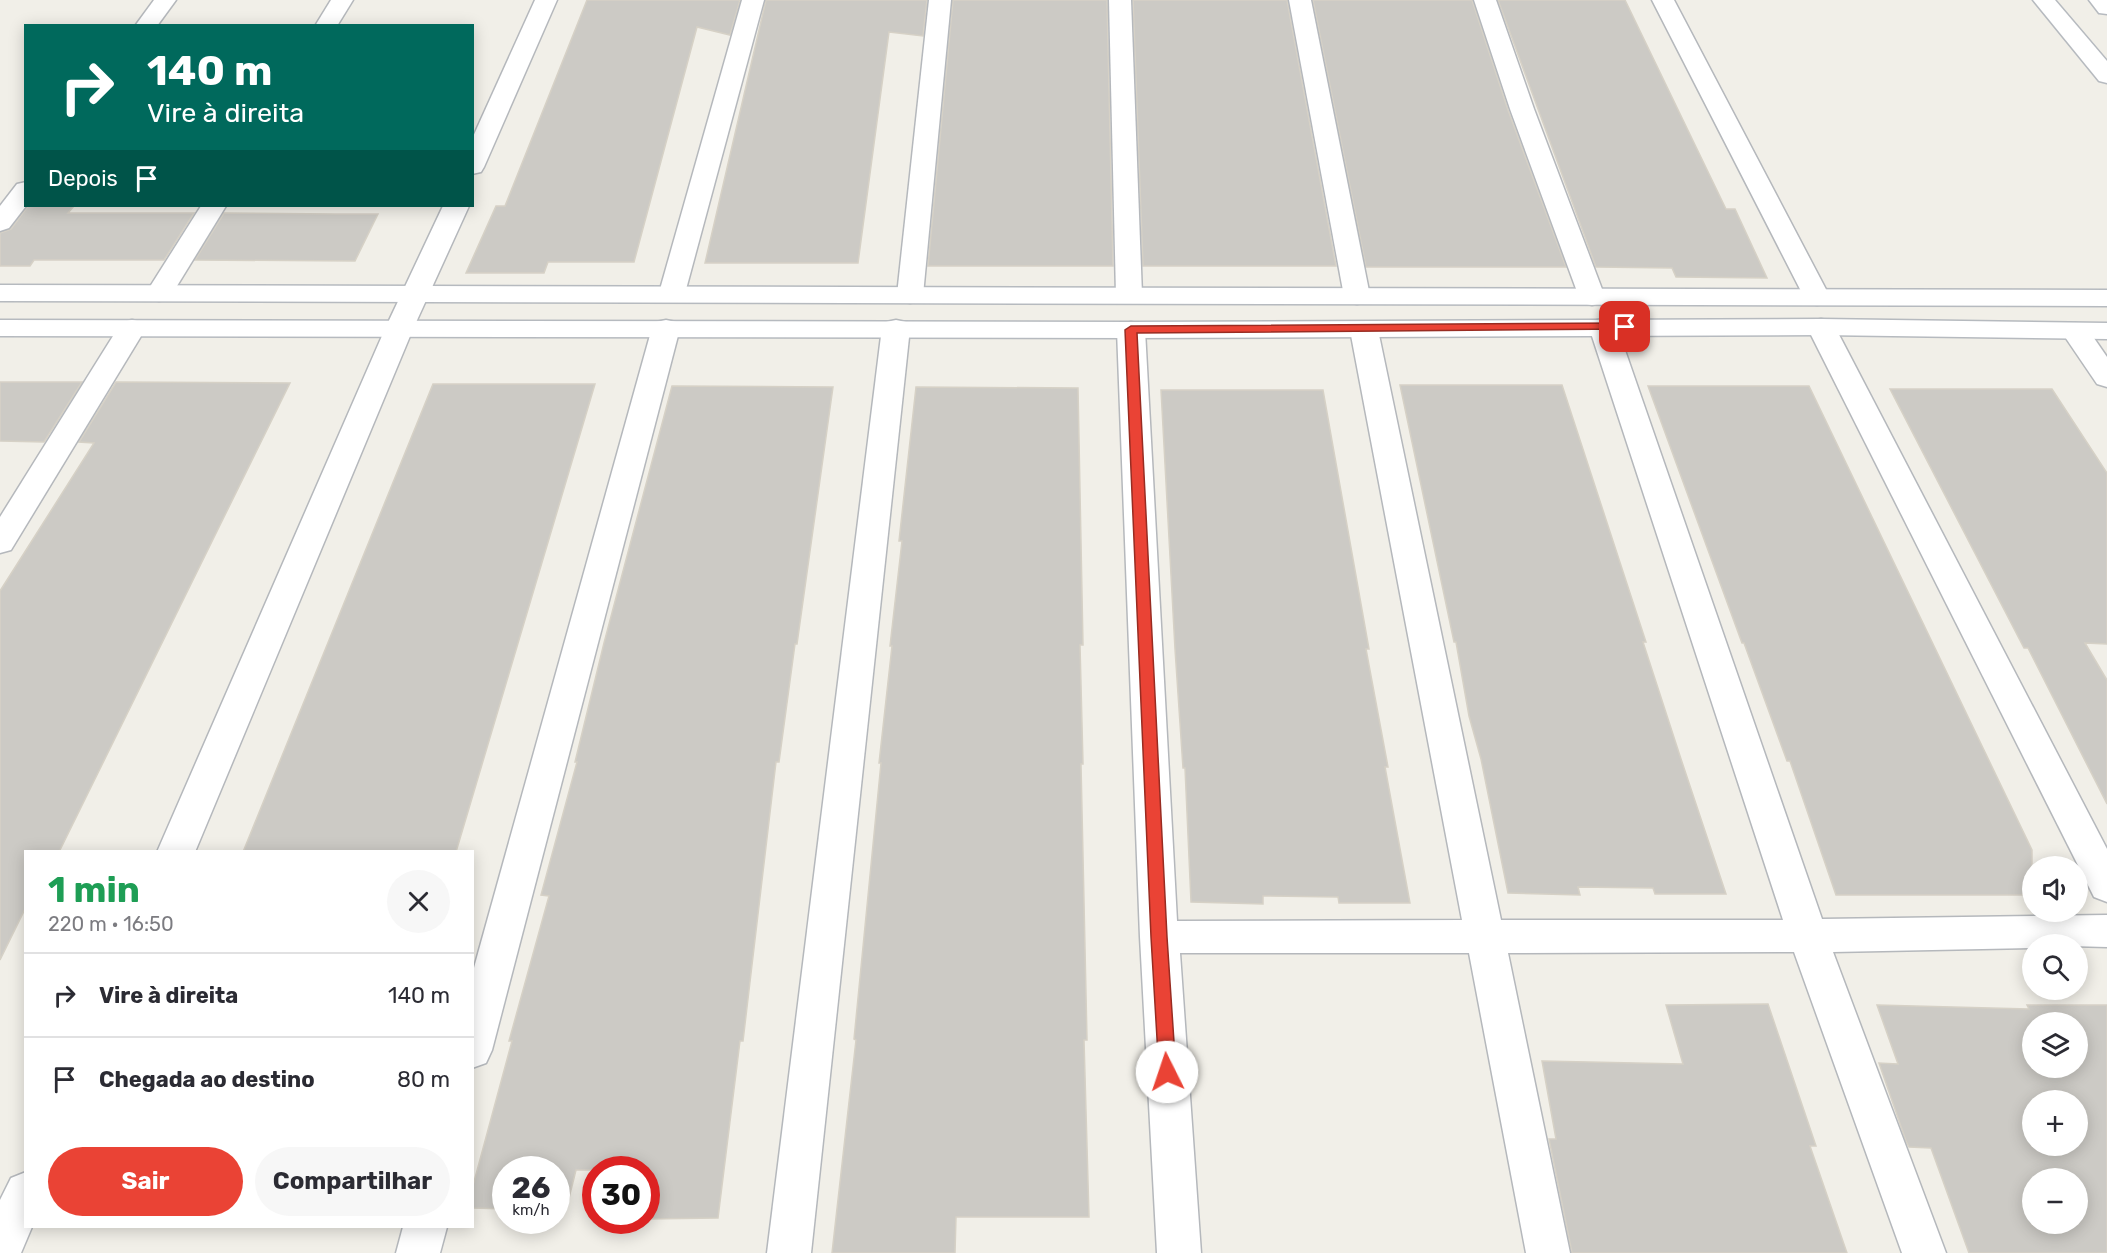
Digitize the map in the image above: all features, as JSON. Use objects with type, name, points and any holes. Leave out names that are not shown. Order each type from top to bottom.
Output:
[{"type":"street","points":[[147,24],[165,0]]},
{"type":"street","points":[[327,24],[342,0]]},
{"type":"street","points":[[474,162],[546,0]]},
{"type":"street","points":[[672,293],[753,0]]},
{"type":"street","points":[[910,295],[940,0]]},
{"type":"street","points":[[1120,0],[1129,295]]},
{"type":"street","points":[[1300,0],[1548,1253]]},
{"type":"street","points":[[1485,0],[1522,109],[1598,312],[1808,936],[1924,1253]]},
{"type":"street","points":[[1663,0],[2107,886]]},
{"type":"street","points":[[2044,0],[2107,76]]},
{"type":"street","points":[[2100,0],[2107,8]]},
{"type":"street","points":[[0,223],[24,192]]},
{"type":"street","points":[[159,293],[212,207]]},
{"type":"street","points":[[177,850],[399,329],[456,207]]},
{"type":"street","points":[[0,293],[1129,295],[1361,313]]},
{"type":"street","points":[[0,328],[1131,330],[1361,313],[1819,312],[2107,298]]},
{"type":"street","points":[[1819,312],[2075,331],[2107,331]]},
{"type":"street","points":[[0,542],[132,328]]},
{"type":"street","points":[[474,1043],[666,328]]},
{"type":"street","points":[[789,1253],[896,328]]},
{"type":"street","points":[[1131,330],[1159,937],[1179,1253]]},
{"type":"street","points":[[2075,331],[2107,378]]},
{"type":"street","points":[[1159,937],[1808,936],[2107,931]]},
{"type":"street","points":[[0,1249],[24,1196]]},
{"type":"street","points":[[418,1253],[425,1228]]},
{"type":"building","points":[[587,0],[740,0],[730,35],[697,27],[634,262],[548,262],[544,273],[466,273],[496,206],[505,206]]},
{"type":"building","points":[[766,0],[927,0],[923,36],[889,32],[858,263],[705,263]]},
{"type":"building","points":[[953,0],[1107,0],[1113,266],[928,266]]},
{"type":"building","points":[[1133,0],[1287,0],[1336,266],[1143,266]]},
{"type":"building","points":[[1313,0],[1472,0],[1508,110],[1566,267],[1366,267]]},
{"type":"building","points":[[1498,0],[1625,0],[1726,209],[1735,209],[1767,278],[1676,277],[1672,268],[1596,267]]},
{"type":"building","points":[[27,207],[73,207],[68,213],[194,213],[164,260],[34,260],[30,266],[0,266],[0,233],[11,229]]},
{"type":"building","points":[[224,213],[378,214],[355,261],[195,260]]},
{"type":"building","points":[[0,382],[82,382],[44,442],[0,441]]},
{"type":"building","points":[[116,382],[290,383],[60,850],[24,850],[24,911],[0,960],[0,591],[94,443],[79,442]]},
{"type":"building","points":[[433,384],[595,384],[457,850],[244,850]]},
{"type":"building","points":[[1400,385],[1562,385],[1726,894],[1655,894],[1653,888],[1578,887],[1580,895],[1508,893]]},
{"type":"building","points":[[672,386],[833,387],[797,644],[795,644],[779,762],[776,762],[743,1041],[740,1041],[718,1218],[660,1219],[660,1156],[582,1156],[582,1170],[576,1170],[570,1194],[570,1156],[492,1156],[492,1209],[474,1208],[474,1182],[512,1041],[509,1041],[549,896],[541,895],[577,762],[575,762]]},
{"type":"building","points":[[1648,386],[1809,386],[2032,850],[2032,856],[2022,856],[2022,895],[1836,895],[1790,761],[1787,761],[1744,643],[1742,643]]},
{"type":"building","points":[[916,387],[1078,388],[1083,645],[1080,645],[1083,764],[1081,764],[1087,1040],[1084,1040],[1089,1217],[956,1217],[955,1253],[832,1253],[856,1040],[854,1039],[881,763],[879,763],[902,541],[899,541]]},
{"type":"building","points":[[1890,389],[2052,389],[2107,473],[2107,644],[2085,643],[2107,680],[2107,804],[2028,648],[2024,648]]},
{"type":"building","points":[[1161,390],[1323,390],[1369,649],[1366,649],[1388,767],[1385,767],[1410,903],[1339,903],[1338,897],[1263,896],[1263,904],[1191,902],[1185,768],[1183,768],[1175,649]]},
{"type":"building","points":[[1768,1004],[1816,1146],[1810,1146],[1847,1253],[1572,1253],[1549,1139],[1556,1139],[1542,1061],[1683,1064],[1666,1005]]},
{"type":"building","points":[[1877,1005],[2029,1009],[2027,1005],[2107,1005],[2107,1253],[1969,1253],[1931,1148],[1909,1147],[1879,1063],[1898,1064]]},
{"type":"route","points":[[1167,1072],[1131,330],[1625,327]]}]
